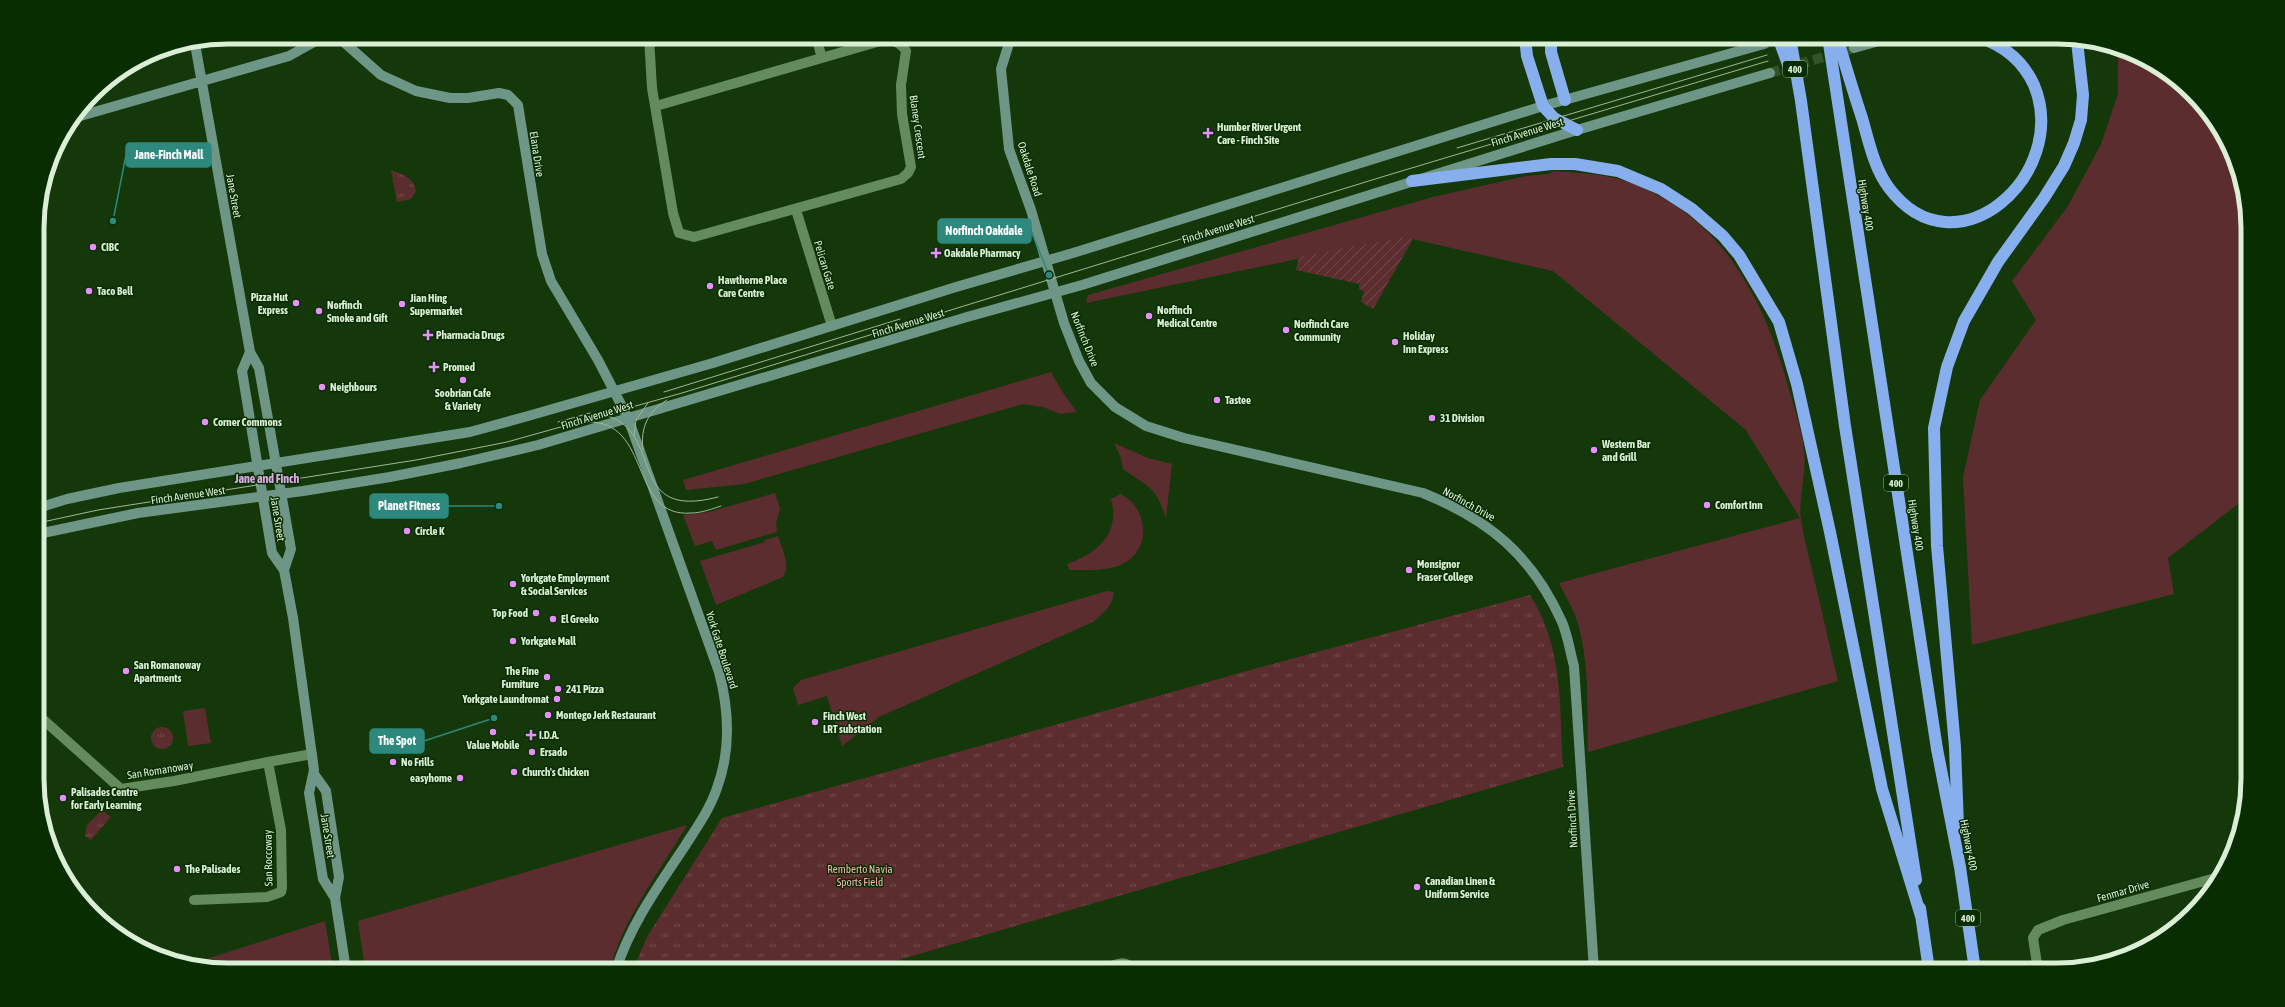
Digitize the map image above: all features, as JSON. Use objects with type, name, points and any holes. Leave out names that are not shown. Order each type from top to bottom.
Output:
[{"type":"highway","points":[[1526,44],[1527,56],[1543,106],[1554,118],[1577,130]]},
{"type":"highway","points":[[1551,44],[1551,52],[1565,100]]},
{"type":"highway","points":[[1781,44],[1801,101]]},
{"type":"highway","name":"400","points":[[1791,44],[1801,101],[1845,426],[1900,768],[1928,963]]},
{"type":"highway","name":"Highway 400","points":[[1829,44],[1937,749],[1960,867],[1974,963]]},
{"type":"highway","points":[[1839,44],[1855,98],[1880,172],[1899,199],[1919,214],[1938,221],[1968,220],[1984,215],[1999,206],[2010,195],[2028,170],[2038,148],[2042,133],[2042,116],[2038,94],[2030,76],[2020,63],[2008,51],[1993,44]]},
{"type":"highway","points":[[1960,867],[1955,747],[1937,546],[1934,428],[1947,366],[1964,321],[1998,262],[2044,198],[2064,166],[2074,144],[2081,120],[2083,95],[2077,45]]},
{"type":"highway","points":[[1412,180],[1551,164],[1575,164],[1618,171],[1661,189],[1692,209],[1723,236],[1739,255],[1779,322],[1797,384],[1830,532],[1882,789],[1921,916]]},
{"type":"main road","points":[[83,115],[289,56],[311,44]]},
{"type":"main road","name":"Elana Drive","points":[[346,44],[381,75],[416,92],[450,98],[468,98],[499,93],[508,95],[518,105],[542,254],[551,281],[615,391],[628,418]]},
{"type":"main road","name":"Oakdale Road","points":[[1008,44],[1001,69],[1009,149],[1031,210],[1055,292]]},
{"type":"main road","name":"Finch Avenue West","points":[[44,506],[67,499],[119,488],[470,432],[615,391],[832,326],[1543,106],[1764,44]]},
{"type":"main road","points":[[1854,48],[1869,44]]},
{"type":"main road","name":"Jane Street","points":[[196,47],[250,352],[259,368],[282,493],[291,549],[284,570]]},
{"type":"main road","name":"Finch Avenue West","points":[[44,533],[138,513],[337,486],[461,463],[538,445],[1055,292],[1412,180],[1770,73]]},
{"type":"main road","name":"Norfinch Drive","points":[[1055,292],[1071,343],[1091,383],[1115,406],[1146,426],[1184,438],[1423,493],[1462,511],[1498,534],[1536,575],[1562,623],[1574,666],[1594,963]]},
{"type":"main road","name":"Jane Street","points":[[250,352],[242,371],[272,553],[284,570],[293,618],[314,774],[309,793],[323,879],[335,898]]},
{"type":"main road","name":"York Gate Boulevard","points":[[618,963],[634,926],[710,805],[718,787],[724,763],[728,727],[725,696],[714,657],[628,418]]},
{"type":"main road","name":"Jane Street","points":[[314,774],[326,791],[334,839],[339,877],[335,898],[345,963]]},
{"type":"main road","points":[[317,842],[334,839]]},
{"type":"street","points":[[649,44],[652,88],[656,106]]},
{"type":"street","points":[[818,44],[822,58]]},
{"type":"street","name":"Blaney Crescent","points":[[872,44],[656,106],[673,213],[679,233],[694,237],[796,210],[901,179],[908,173],[911,167],[902,114],[901,85],[906,51],[903,45],[900,44]]},
{"type":"street","name":"Pelican Gate","points":[[796,210],[832,326]]},
{"type":"street","name":"San Romanoway","points":[[44,720],[121,789],[174,782],[312,754]]},
{"type":"street","name":"San Roccoway","points":[[194,900],[267,897],[281,892],[281,830],[268,762]]},
{"type":"street","name":"Fenmar Drive","points":[[2037,963],[2033,938],[2038,930],[2063,920],[2211,879]]},
{"type":"green space","points":[[2118,55],[2138,63],[2169,82],[2187,98],[2210,126],[2227,157],[2235,180],[2241,216],[2241,502],[2168,558],[2174,594],[1972,645],[1963,477],[1980,400],[2036,320],[2012,281],[2068,206],[2101,144],[2118,94]]},
{"type":"green space","points":[[391,170],[407,177],[413,183],[416,191],[411,199],[397,202]]},
{"type":"green space","points":[[1554,171],[1594,174],[1615,178],[1634,184],[1664,198],[1689,216],[1712,236],[1748,285],[1774,342],[1801,431],[1805,459],[1800,511],[1802,525],[1838,681],[1588,752],[1587,686],[1584,653],[1575,616],[1559,583],[1800,518],[1746,430],[1553,271],[1403,237],[1086,303],[1088,295],[1433,197],[1526,176],[1548,174]]},
{"type":"green space","points":[[1403,237],[1413,239],[1373,309],[1361,302],[1364,291],[1359,289],[1359,284],[1296,270],[1299,257]]},
{"type":"green space","points":[[1051,372],[1063,393],[1077,412],[1060,414],[1043,407],[1023,404],[744,484],[686,490],[683,480]]},
{"type":"green space","points":[[1114,443],[1148,458],[1172,464],[1166,518],[1158,499],[1150,488],[1123,469],[1121,458]]},
{"type":"green space","points":[[775,493],[780,509],[776,523],[777,532],[716,550],[712,541],[695,546],[683,515],[709,512]]},
{"type":"green space","points":[[1121,494],[1135,506],[1143,524],[1142,542],[1138,550],[1125,563],[1115,567],[1098,570],[1069,570],[1067,564],[1088,554],[1097,548],[1104,540],[1113,522],[1111,499]]},
{"type":"green space","points":[[778,536],[786,562],[783,577],[716,605],[700,561],[765,542],[764,540]]},
{"type":"green space","points":[[1107,591],[1114,592],[1112,601],[1107,609],[1093,622],[879,717],[842,746],[827,696],[798,705],[793,688],[801,680]]},
{"type":"green space","name":"Remberto Navia Sports Field","points":[[1530,595],[1541,615],[1549,636],[1554,657],[1560,700],[1563,767],[888,963],[636,963],[647,937],[722,818],[1276,663]]},
{"type":"green space","points":[[205,708],[211,743],[188,746],[183,711]]},
{"type":"green space","points":[[162,727],[170,730],[173,738],[170,746],[162,749],[154,746],[151,738],[154,730]]},
{"type":"green space","points":[[102,810],[111,817],[91,840],[85,836],[87,825]]},
{"type":"green space","points":[[687,825],[633,914],[623,933],[612,963],[364,963],[358,921]]},
{"type":"green space","points":[[325,921],[332,963],[216,963],[202,961]]},
{"type":"tunnel","points":[[1770,73],[1854,48]]},
{"type":"tram line","points":[[1457,148],[1767,55]]},
{"type":"tram line","points":[[44,522],[98,510],[416,460],[507,442],[682,393],[1385,176],[1768,61]]},
{"type":"tram line","points":[[664,392],[900,319]]},
{"type":"tram line","points":[[643,450],[642,442],[644,427],[655,409],[667,400]]},
{"type":"tram line","points":[[634,436],[636,420],[648,403]]},
{"type":"tram line","points":[[558,422],[590,413]]},
{"type":"tram line","points":[[604,415],[623,424],[635,438],[657,486],[669,497],[688,501],[718,497]]},
{"type":"tram line","points":[[587,422],[608,426],[622,436],[632,451],[648,486],[657,501],[671,510],[695,513],[721,506]]},
{"type":"place","name":"Humber River Urgent Care - Finch Site","points":[[1208,133]]},
{"type":"place","name":"Jane-Finch Mall","points":[[113,221]]},
{"type":"place","name":"CIBC","points":[[93,247]]},
{"type":"place","name":"Oakdale Pharmacy","points":[[936,253]]},
{"type":"place","name":"Norfinch Oakdale","points":[[1049,275]]},
{"type":"place","name":"Hawthorne Place Care Centre","points":[[710,286]]},
{"type":"place","name":"Taco Bell","points":[[89,291]]},
{"type":"place","name":"Pizza Hut Express","points":[[296,303]]},
{"type":"place","name":"Jian Hing Supermarket","points":[[402,304]]},
{"type":"place","name":"Norfinch Smoke and Gift","points":[[319,311]]},
{"type":"place","name":"Norfinch Medical Centre","points":[[1149,316]]},
{"type":"place","name":"Norfinch Care Community","points":[[1286,330]]},
{"type":"place","name":"Pharmacia Drugs","points":[[428,335]]},
{"type":"place","name":"Holiday Inn Express","points":[[1395,342]]},
{"type":"place","name":"Promed","points":[[434,367]]},
{"type":"place","name":"Soobrian Cafe & Variety","points":[[463,380]]},
{"type":"place","name":"Neighbours","points":[[322,387]]},
{"type":"place","name":"Tastee","points":[[1217,400]]},
{"type":"place","name":"31 Division","points":[[1432,418]]},
{"type":"place","name":"Corner Commons","points":[[205,422]]},
{"type":"place","name":"Western Bar and Grill","points":[[1594,450]]},
{"type":"place","name":"Comfort Inn","points":[[1707,505]]},
{"type":"place","name":"Planet Fitness","points":[[499,506]]},
{"type":"place","name":"Circle K","points":[[407,531]]},
{"type":"place","name":"Monsignor Fraser College","points":[[1409,570]]},
{"type":"place","name":"Yorkgate Employment & Social Services","points":[[513,584]]},
{"type":"place","name":"Top Food","points":[[536,613]]},
{"type":"place","name":"El Greeko","points":[[553,619]]},
{"type":"place","name":"Yorkgate Mall","points":[[513,641]]},
{"type":"place","name":"San Romanoway Apartments","points":[[126,671]]},
{"type":"place","name":"The Fine Furniture","points":[[547,677]]},
{"type":"place","name":"241 Pizza","points":[[558,689]]},
{"type":"place","name":"Yorkgate Laundromat","points":[[557,699]]},
{"type":"place","name":"Montego Jerk Restaurant","points":[[548,715]]},
{"type":"place","name":"The Spot","points":[[494,718]]},
{"type":"place","name":"Finch West LRT substation","points":[[815,722]]},
{"type":"place","name":"Value Mobile","points":[[493,732]]},
{"type":"place","name":"I.D.A.","points":[[531,735]]},
{"type":"place","name":"Ersado","points":[[532,752]]},
{"type":"place","name":"No Frills","points":[[393,762]]},
{"type":"place","name":"Church's Chicken","points":[[514,772]]},
{"type":"place","name":"easyhome","points":[[460,778]]},
{"type":"place","name":"Palisades Centre for Early Learning","points":[[63,798]]},
{"type":"place","name":"The Palisades","points":[[177,869]]},
{"type":"place","name":"Canadian Linen & Uniform Service","points":[[1417,887]]},
{"type":"district","name":"Jane and Finch","points":[[267,479]]}]
